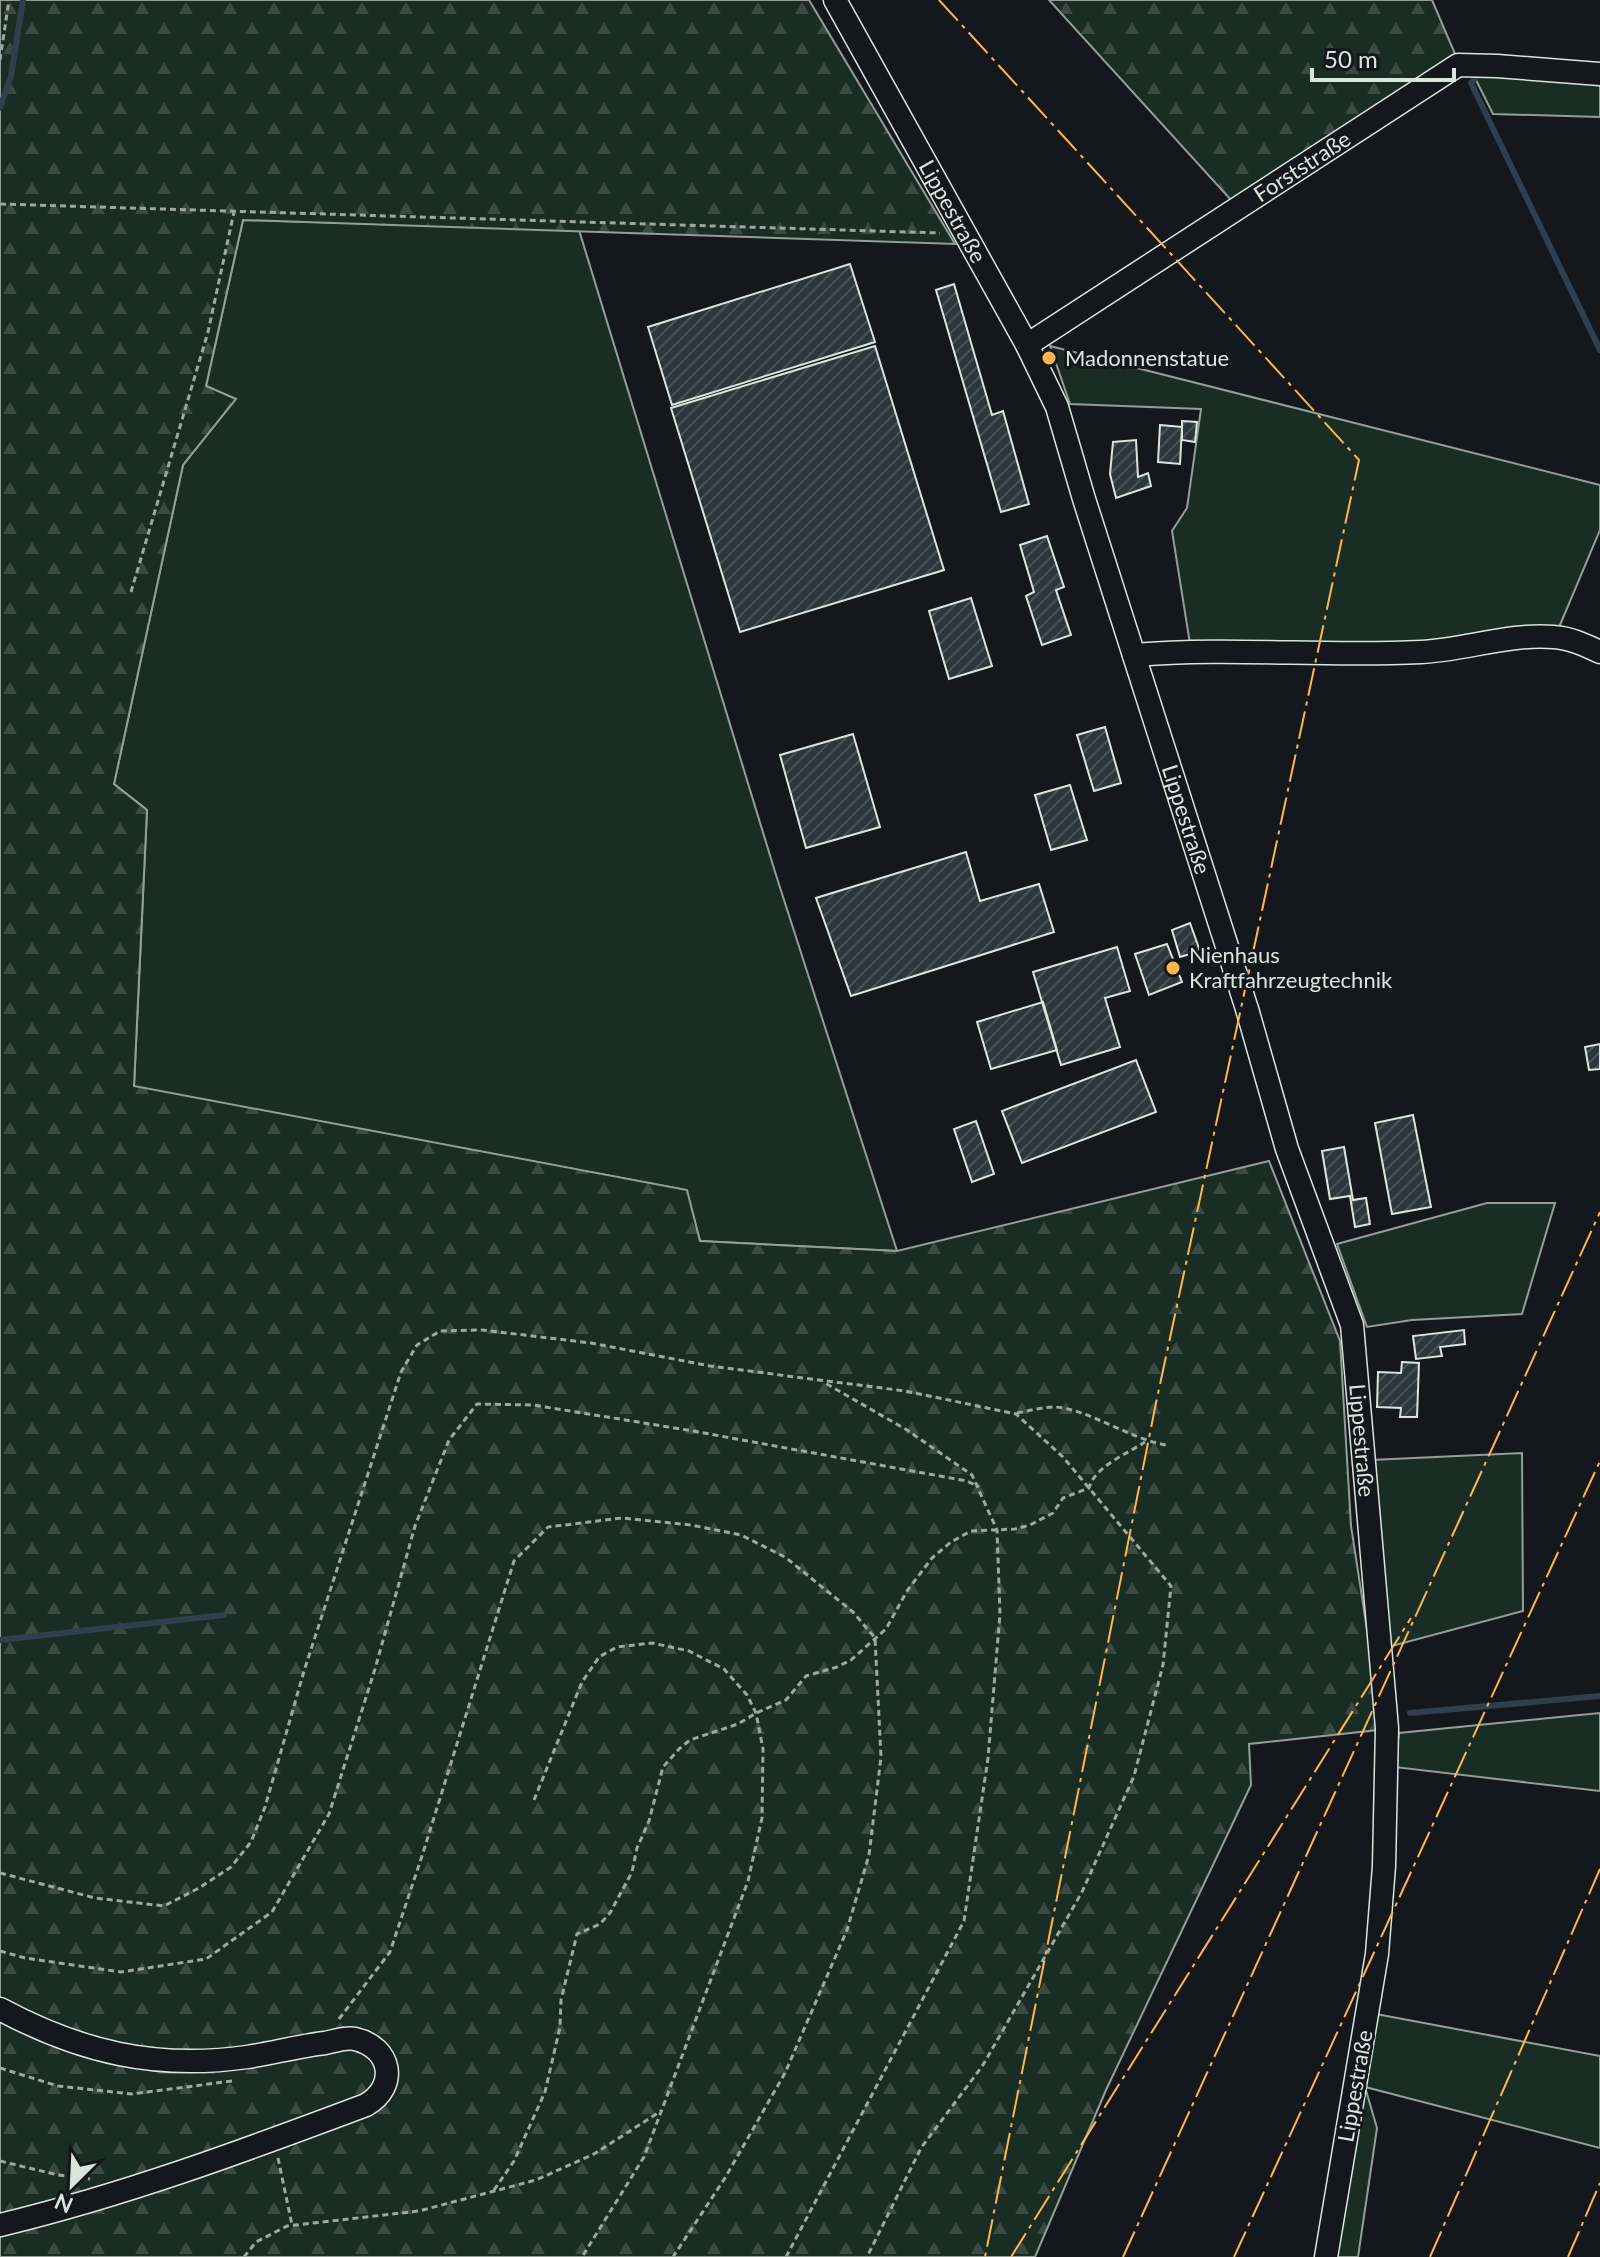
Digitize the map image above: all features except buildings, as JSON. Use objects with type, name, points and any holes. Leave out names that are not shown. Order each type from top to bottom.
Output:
[{"type":"street","name":"Lippestraße","points":[[835,0],[1027,345],[1057,407],[1247,1009],[1287,1149],[1352,1325],[1387,1728],[1384,1866],[1377,1954],[1326,2257]]},
{"type":"street","name":"Forststraße","points":[[1027,345],[1458,65],[1600,74]]},
{"type":"street","points":[[1134,655],[1191,650],[1420,652],[1540,637],[1582,643],[1600,652]]},
{"type":"street","points":[[0,2009],[41,2031],[75,2044],[146,2059],[183,2061],[246,2057],[352,2038],[372,2045],[384,2061],[388,2075],[385,2088],[377,2098],[279,2137],[147,2184],[64,2210],[0,2225]]},
{"type":"path","points":[[0,60],[9,0]]},
{"type":"path","points":[[0,204],[965,234]]},
{"type":"path","points":[[131,592],[208,332],[234,212]]},
{"type":"path","points":[[0,1873],[95,1898],[164,1906],[231,1867],[251,1842],[265,1807],[304,1671],[401,1372],[417,1345],[440,1331],[482,1330],[591,1343],[710,1366],[905,1391],[1016,1414],[1057,1407],[1145,1442],[1166,1445]]},
{"type":"path","points":[[786,2257],[964,1921],[988,1758],[1000,1614],[997,1530],[972,1475],[907,1430],[821,1381]]},
{"type":"path","points":[[0,1951],[25,1958],[121,1972],[206,1959],[272,1912],[329,1814],[375,1669],[415,1526],[449,1440],[477,1404],[533,1405],[693,1431],[967,1481],[979,1487]]},
{"type":"path","points":[[867,2257],[921,2148],[983,2065],[1082,1892],[1134,1776],[1163,1665],[1171,1586],[1063,1457],[1016,1414]]},
{"type":"path","points":[[1089,1488],[1091,1479],[1100,1470],[1145,1442]]},
{"type":"path","points":[[494,2190],[514,2161],[545,2092],[560,2027],[561,2000],[577,1934],[600,1924],[610,1913],[632,1872],[663,1767],[690,1740],[738,1724],[786,1700],[806,1676],[851,1660],[886,1629],[907,1591],[932,1558],[951,1542],[971,1531],[1030,1525],[1053,1513],[1063,1498],[1089,1488]]},
{"type":"path","points":[[333,2026],[390,1952],[514,1561],[548,1527],[622,1518],[691,1525],[741,1535],[785,1557],[853,1612],[875,1638],[881,1757],[869,1855],[847,1930],[785,2073],[725,2178],[673,2257]]},
{"type":"path","points":[[534,1800],[582,1682],[599,1657],[617,1647],[652,1643],[689,1651],[724,1669],[747,1695],[756,1713],[763,1749],[762,1818],[738,1910],[644,2157],[582,2257]]},
{"type":"path","points":[[244,2257],[256,2242],[292,2225],[419,2211],[536,2180],[594,2154],[661,2111]]},
{"type":"path","points":[[279,2137],[278,2156],[292,2225]]},
{"type":"path","points":[[0,2161],[58,2175],[103,2180]]},
{"type":"green space","points":[[0,0],[809,0],[955,244],[243,220],[206,386],[236,399],[183,465],[114,784],[147,810],[134,1086],[687,1190],[700,1241],[897,1251],[1269,1161],[1340,1341],[1351,1526],[1372,1662],[1378,1730],[1249,1744],[1251,1785],[1106,2090],[1035,2257],[0,2257]]},
{"type":"green space","points":[[1049,0],[1432,0],[1456,56],[1231,200]]},
{"type":"green space","points":[[1472,72],[1600,79],[1600,117],[1493,114]]},
{"type":"green space","points":[[243,220],[579,230],[776,875],[897,1251],[700,1241],[686,1190],[134,1087],[147,810],[114,784],[183,465],[235,399],[206,386]]},
{"type":"green space","points":[[1050,346],[1600,485],[1600,530],[1555,637],[1191,650],[1172,531],[1187,508],[1201,409],[1070,404]]},
{"type":"green space","points":[[1487,1203],[1555,1203],[1522,1314],[1412,1320],[1367,1327],[1337,1244]]},
{"type":"green space","points":[[1522,1453],[1523,1611],[1388,1647],[1371,1460]]},
{"type":"green space","points":[[1600,1713],[1600,1791],[1394,1767],[1399,1733]]},
{"type":"green space","points":[[1376,2014],[1600,2056],[1600,2148],[1365,2087],[1377,2128],[1358,2257],[1336,2257]]},
{"type":"waterway","points":[[0,108],[11,76],[23,0]]},
{"type":"waterway","points":[[1483,75],[1479,74],[1471,83],[1600,350]]},
{"type":"waterway","points":[[0,1640],[224,1615]]},
{"type":"waterway","points":[[1410,1713],[1600,1696]]},
{"type":"power","points":[[939,0],[1359,460],[1156,1403],[985,2257]]},
{"type":"power","points":[[1123,2257],[1600,1212]]},
{"type":"power","points":[[1234,2257],[1600,1461]]},
{"type":"power","points":[[1011,2257],[1411,1618]]},
{"type":"power","points":[[1430,2257],[1600,1869]]},
{"type":"power","points":[[1568,2257],[1600,2183]]},
{"type":"place","name":"Madonnenstatue","points":[[1049,358]]},
{"type":"place","name":"Nienhaus Kraftfahrzeugtechnik","points":[[1173,968]]}]
